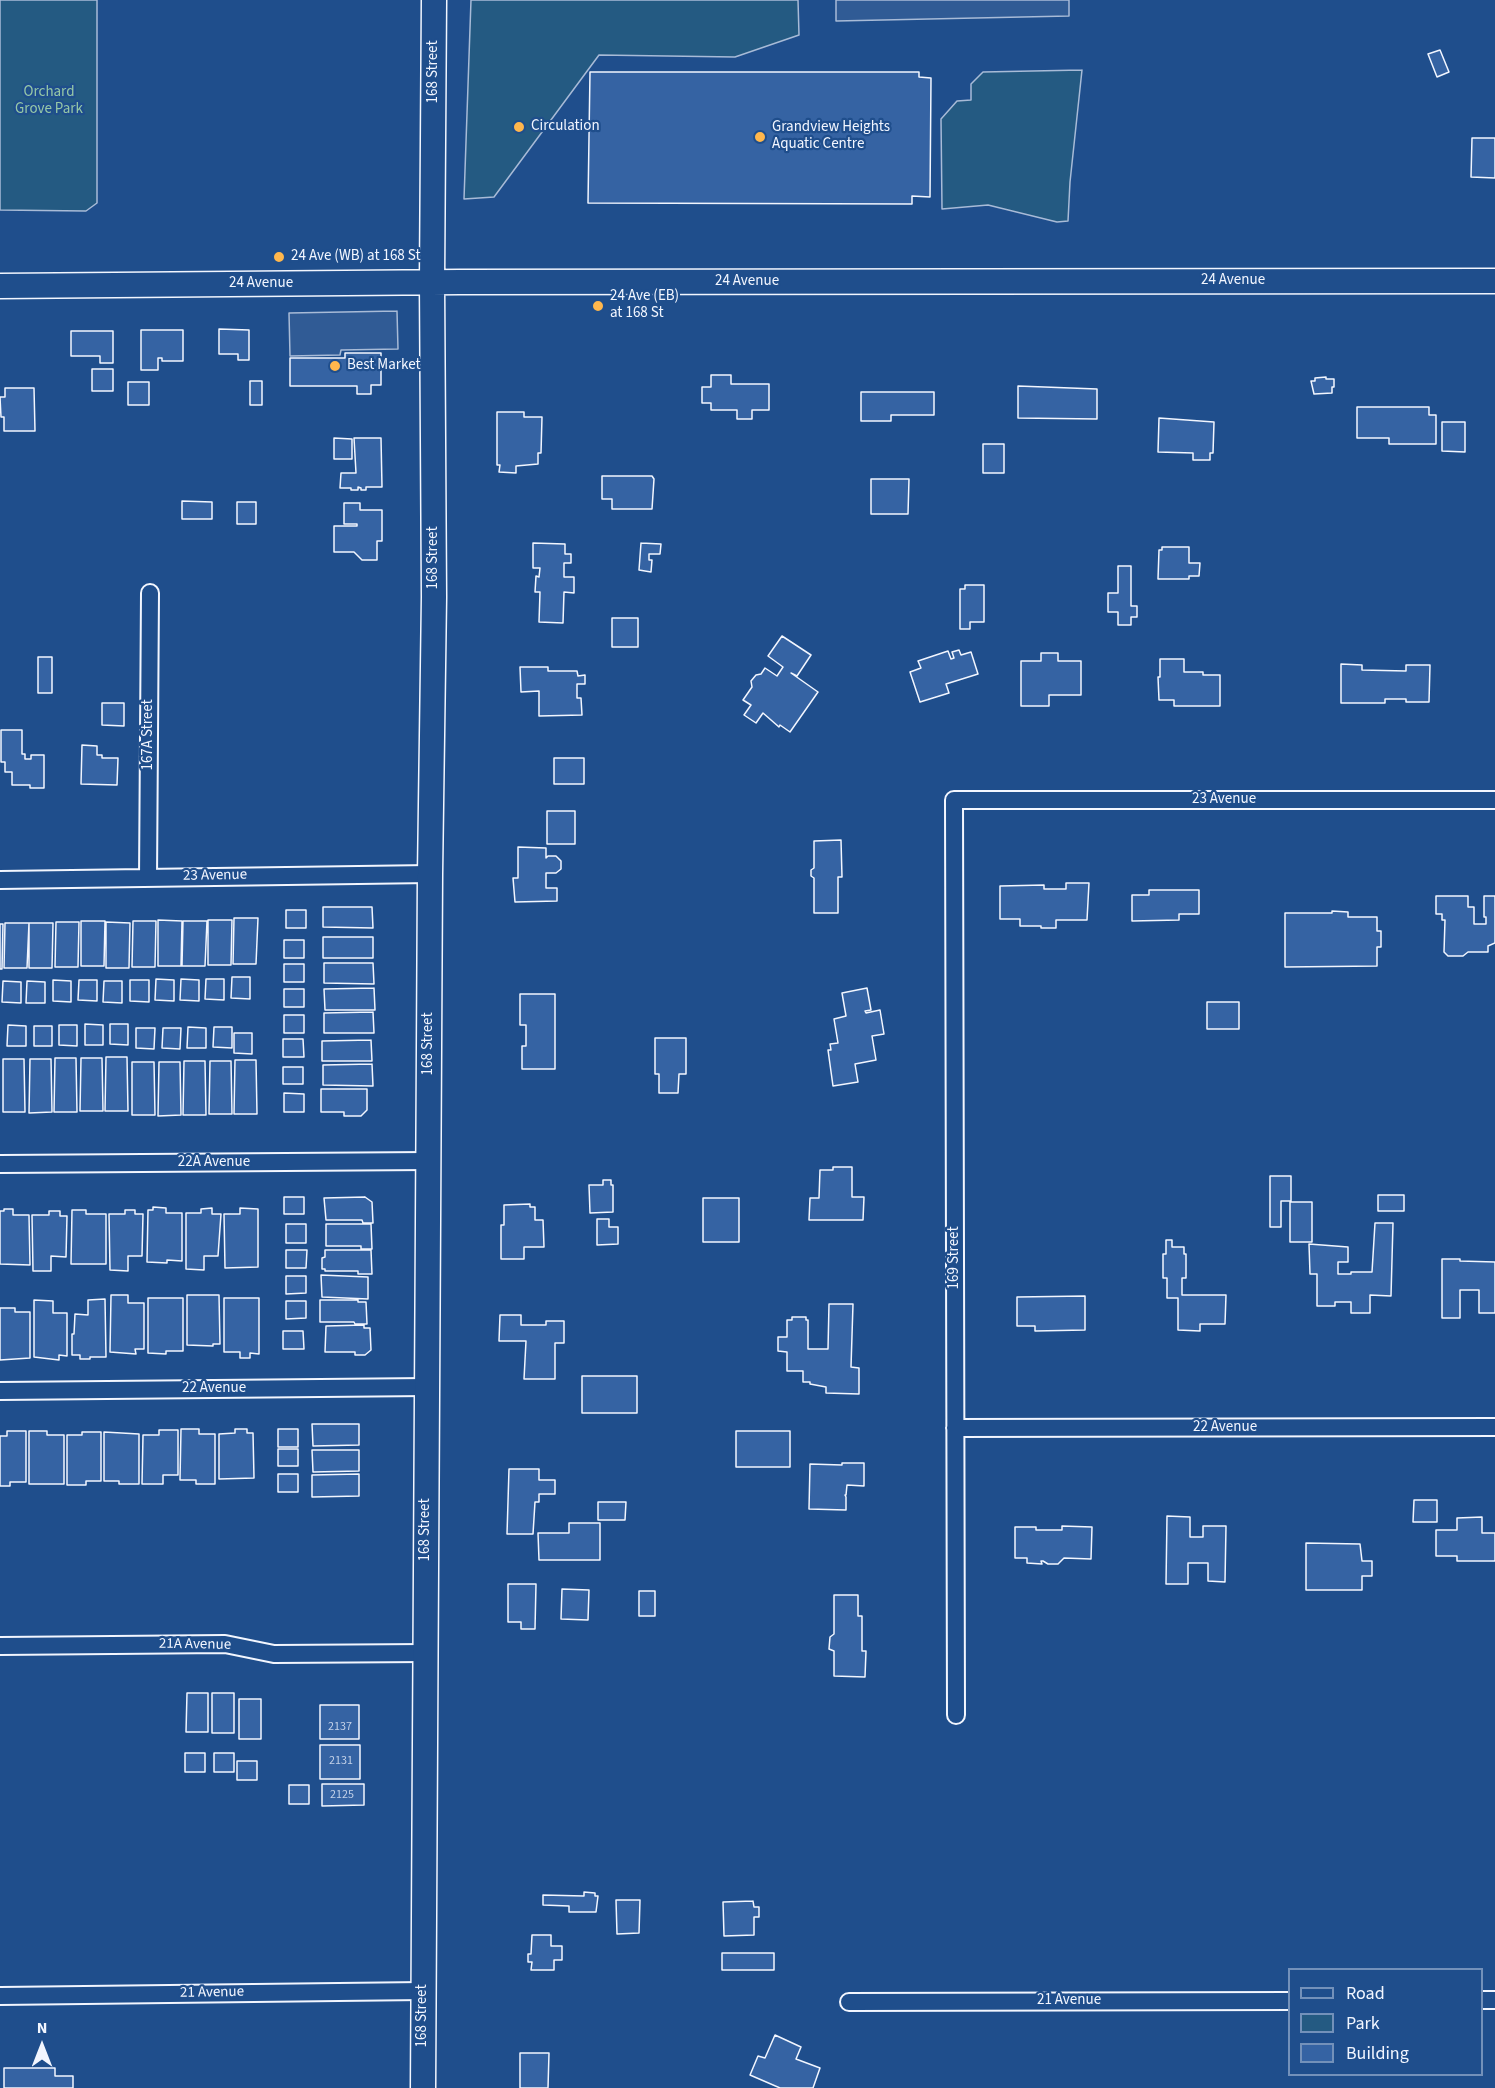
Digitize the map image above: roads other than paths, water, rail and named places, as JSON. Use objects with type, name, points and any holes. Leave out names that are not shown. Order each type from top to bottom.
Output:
[{"type":"main road","name":"168 Street","points":[[423,2088],[430,874],[434,597],[432,282],[435,0]]},
{"type":"main road","name":"24 Avenue","points":[[0,286],[432,282],[1495,281]]},
{"type":"street","name":"167A Street","points":[[148,878],[150,592]]},
{"type":"street","name":"23 Avenue","points":[[954,800],[1495,800]]},
{"type":"street","name":"169 Street","points":[[954,800],[956,1715]]},
{"type":"street","name":"23 Avenue","points":[[0,879],[430,874]]},
{"type":"street","name":"22A Avenue","points":[[0,1164],[428,1161]]},
{"type":"street","name":"22 Avenue","points":[[0,1391],[427,1388]]},
{"type":"street","name":"22 Avenue","points":[[955,1428],[1495,1427]]},
{"type":"street","name":"21A Avenue","points":[[0,1646],[225,1644],[274,1654],[426,1653]]},
{"type":"street","name":"21 Avenue","points":[[0,1996],[423,1991]]},
{"type":"street","name":"21 Avenue","points":[[849,2002],[1288,2001]]},
{"type":"place","name":"Circulation","points":[[519,127]]},
{"type":"place","name":"Grandview Heights Aquatic Centre","points":[[760,137]]},
{"type":"place","name":"24 Ave (WB) at 168 St","points":[[279,257]]},
{"type":"place","name":"24 Ave (EB) at 168 St","points":[[598,306]]},
{"type":"place","name":"Best Market","points":[[335,366]]},
{"type":"park label","name":"Orchard Grove Park","points":[[49,102]]}]
